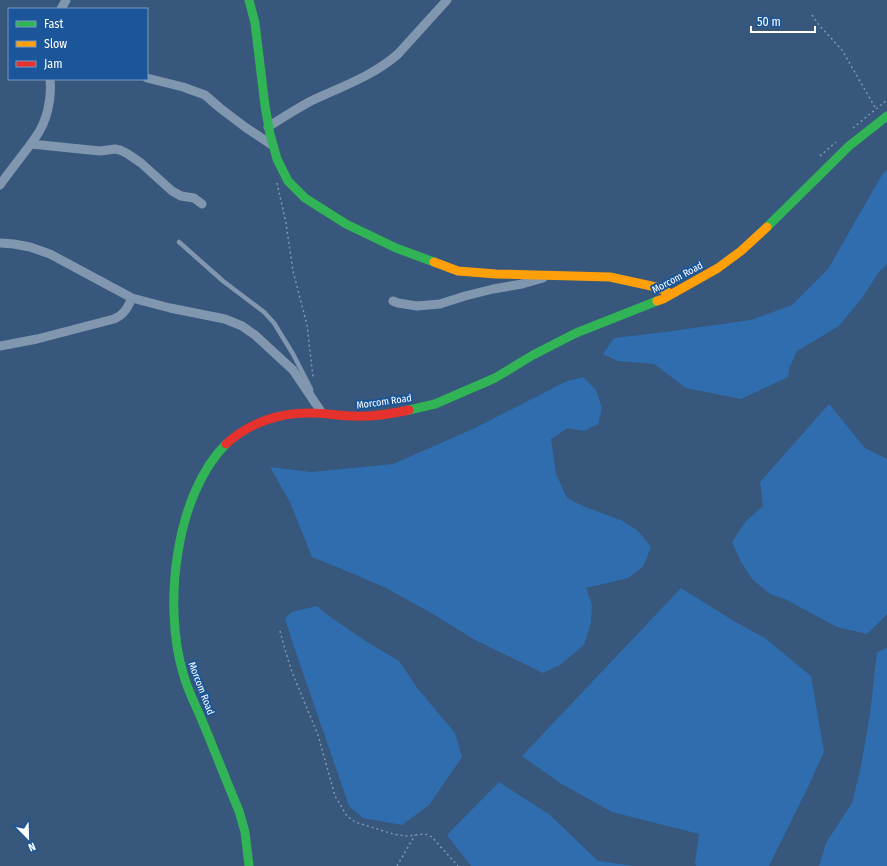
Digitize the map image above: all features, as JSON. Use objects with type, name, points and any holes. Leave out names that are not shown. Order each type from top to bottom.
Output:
[{"type":"street","points":[[249,0],[258,37],[268,127],[272,146],[281,170],[289,183],[301,196],[342,221],[396,248],[451,269],[464,272],[610,277],[656,287],[672,294]]},
{"type":"street","points":[[268,127],[298,108],[359,79],[390,61],[447,0]]},
{"type":"street","points":[[148,78],[183,87],[205,95],[220,108],[272,146]]},
{"type":"street","points":[[0,185],[36,138],[45,116],[50,94],[50,80]]},
{"type":"street","name":"Morcom Road","points":[[248,866],[247,839],[244,824],[186,681],[179,658],[175,636],[174,609],[176,575],[179,546],[186,517],[197,485],[208,465],[221,448],[241,432],[274,417],[295,413],[373,416],[434,404],[495,378],[533,355],[576,333],[663,299],[718,268],[748,246],[849,146],[887,116]]},
{"type":"street","points":[[31,144],[100,151],[115,149],[120,150],[141,163],[172,191],[181,196],[194,198],[202,204]]},
{"type":"street","points":[[0,243],[30,247],[50,254],[132,298],[170,308],[224,319],[242,326],[255,334],[293,370],[311,393],[322,413]]},
{"type":"street","points":[[393,301],[417,306],[440,304],[465,296],[522,284],[552,275]]},
{"type":"street","points":[[0,346],[36,339],[114,319],[123,313],[128,307],[132,298]]},
{"type":"lane","points":[[179,242],[223,281],[264,312],[274,323],[293,354],[311,393]]},
{"type":"path","points":[[812,15],[842,50],[876,109]]},
{"type":"path","points":[[281,170],[277,186],[286,223],[290,260],[309,331],[313,375],[311,393]]},
{"type":"path","points":[[280,631],[292,672],[318,735],[335,796],[347,816],[351,820],[361,824],[400,836],[425,834],[432,837],[458,866]]},
{"type":"path","points":[[397,866],[415,835]]},
{"type":"shaded area","points":[[887,170],[887,264],[879,272],[862,298],[839,326],[797,351],[789,369],[788,377],[741,399],[686,388],[654,364],[618,361],[603,354],[614,338],[751,320],[792,305],[828,269],[883,173]]},
{"type":"shaded area","points":[[583,377],[596,390],[602,408],[598,424],[584,431],[568,428],[551,439],[556,474],[567,498],[585,507],[621,520],[638,531],[651,547],[643,567],[628,578],[586,588],[592,605],[591,623],[584,645],[560,665],[543,673],[475,640],[433,614],[386,588],[312,557],[290,502],[270,467],[311,472],[393,464],[475,428],[567,381]]},
{"type":"shaded area","points":[[829,404],[865,448],[887,459],[887,614],[867,634],[837,627],[785,599],[770,594],[752,579],[741,562],[732,542],[746,521],[763,506],[760,482]]},
{"type":"shaded area","points":[[681,588],[732,620],[765,638],[811,676],[824,752],[769,866],[696,866],[695,863],[699,834],[612,812],[560,783],[522,756]]},
{"type":"shaded area","points":[[317,606],[367,642],[399,661],[418,689],[455,733],[462,757],[429,805],[402,825],[363,818],[349,806],[285,618],[292,612]]},
{"type":"shaded area","points":[[887,648],[887,866],[819,866],[826,843],[852,803],[861,766],[870,714],[877,652]]},
{"type":"shaded area","points":[[499,782],[550,815],[598,861],[634,866],[471,866],[447,835]]},
{"type":"traffic: fast","points":[[249,0],[255,23],[265,106],[270,134],[277,159],[288,181],[305,198],[346,224],[396,248],[434,262]]},
{"type":"traffic: fast","points":[[767,227],[849,146],[887,116]]},
{"type":"traffic: fast","points":[[409,410],[435,404],[495,378],[533,355],[576,333],[657,301]]},
{"type":"traffic: fast","points":[[226,444],[209,466],[195,492],[185,521],[178,552],[174,585],[174,616],[177,646],[185,679],[239,811],[245,832],[249,866]]},
{"type":"traffic: slow","points":[[657,301],[718,268],[741,251],[767,227]]},
{"type":"traffic: slow","points":[[434,262],[458,271],[496,274],[610,277],[656,287],[672,294]]},
{"type":"traffic: jam","points":[[226,444],[245,430],[255,425],[266,420],[288,414],[322,413],[349,416],[368,416],[409,410]]}]
